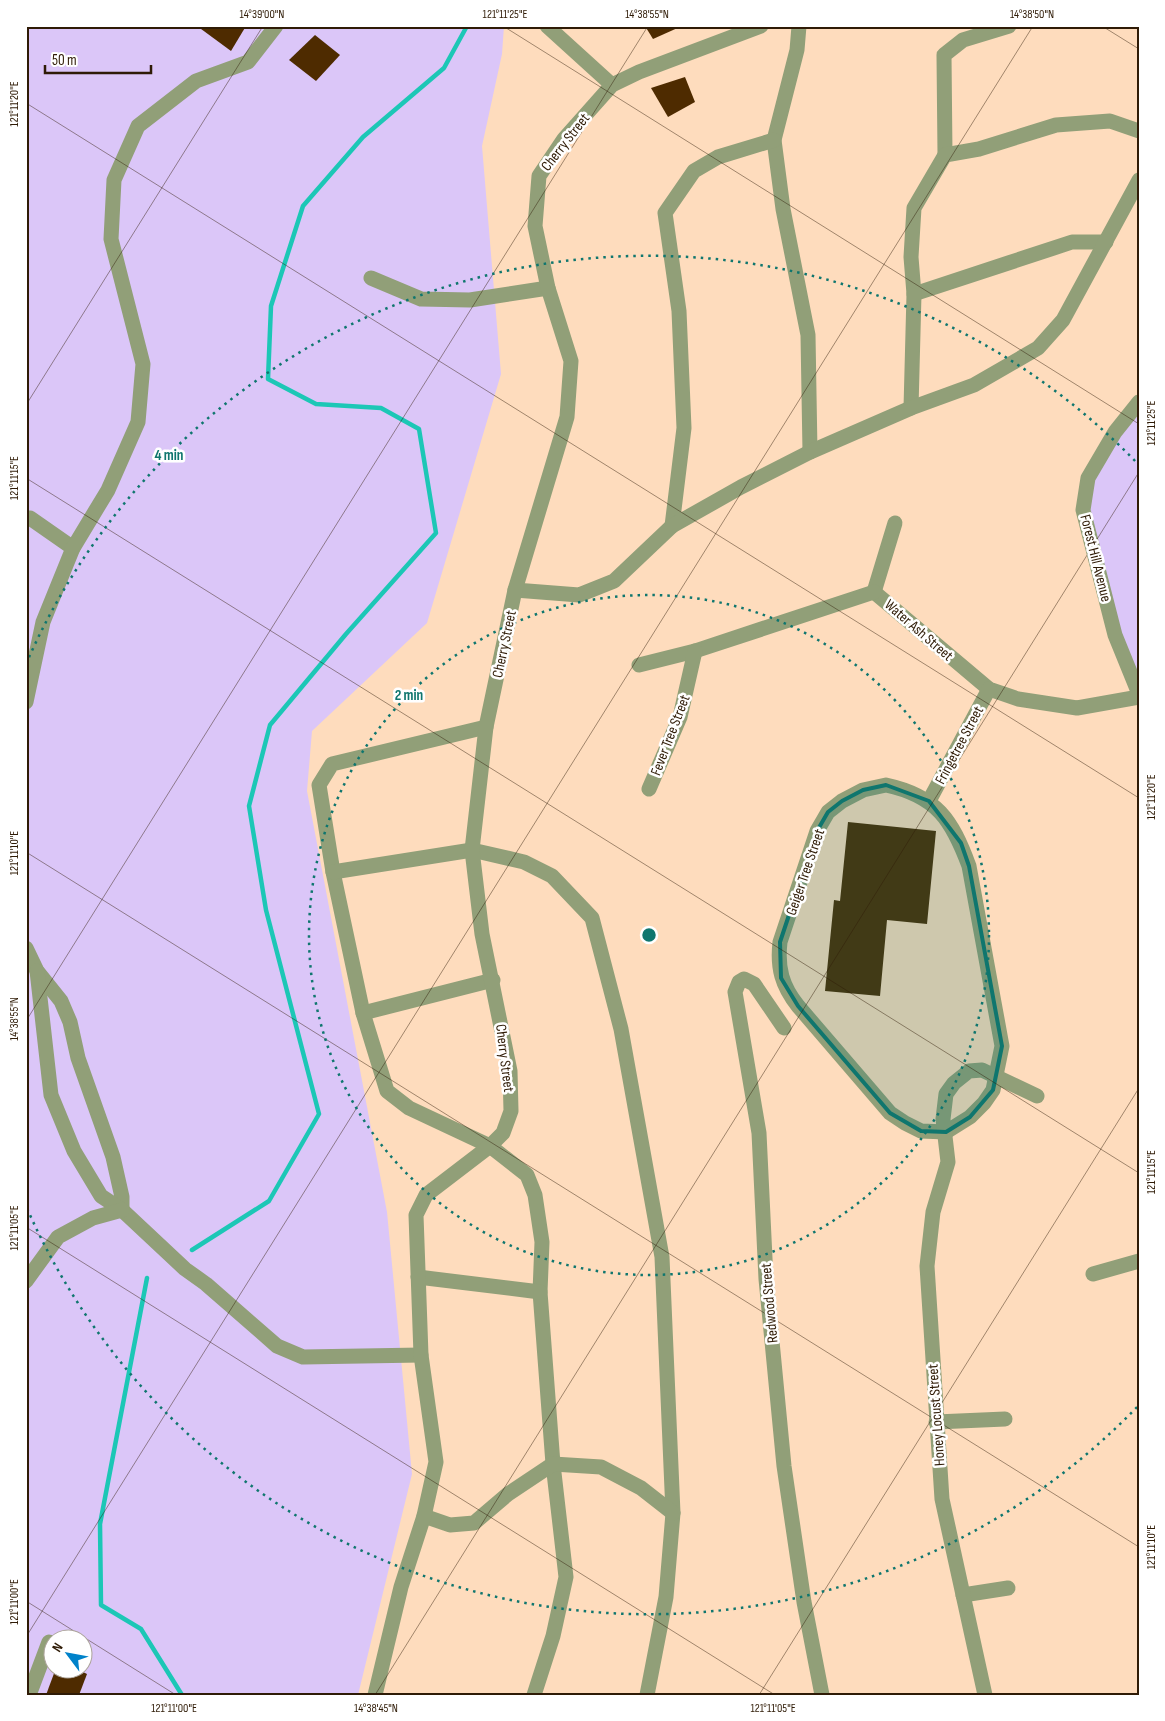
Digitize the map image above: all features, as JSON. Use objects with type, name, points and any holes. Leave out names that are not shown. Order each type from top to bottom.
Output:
[{"type":"street","points":[[26,702],[43,622],[73,548],[108,490],[138,422],[143,364],[111,239],[114,180],[138,126],[196,82],[248,62],[276,26]]},
{"type":"street","points":[[547,26],[612,85]]},
{"type":"street","name":"Cherry Street","points":[[375,1695],[402,1587],[424,1516],[436,1462],[421,1355],[416,1214],[426,1195],[490,1146],[503,1133],[511,1111],[510,1071],[493,980],[482,934],[472,850],[486,727],[516,590],[567,417],[571,361],[548,288],[535,226],[539,176],[564,139],[612,85],[640,72],[761,26]]},
{"type":"street","points":[[799,26],[797,50],[774,140],[783,209],[808,335],[810,452]]},
{"type":"street","points":[[911,408],[914,294],[911,257],[914,208],[945,155],[944,55],[963,40],[1010,26]]},
{"type":"street","points":[[945,155],[979,149],[1056,125],[1110,121],[1139,131]]},
{"type":"street","points":[[672,526],[684,428],[679,311],[665,213],[694,171],[718,156],[774,140]]},
{"type":"street","points":[[516,590],[579,595],[614,581],[672,526],[741,487],[810,452],[911,408],[974,385],[1038,348],[1063,320],[1139,180]]},
{"type":"street","points":[[914,294],[1072,242],[1106,242]]},
{"type":"street","points":[[371,278],[421,298],[470,300],[548,288]]},
{"type":"street","name":"Forest Hill Avenue","points":[[1139,402],[1115,432],[1088,478],[1083,510],[1115,635],[1139,695]]},
{"type":"street","points":[[30,518],[73,548]]},
{"type":"street","points":[[874,592],[895,523]]},
{"type":"street","name":"Water Ash Street","points":[[640,665],[695,651],[874,592],[989,689],[1018,699],[1077,708],[1139,695]]},
{"type":"street","name":"Fever Tree Street","points":[[649,789],[680,717],[695,651]]},
{"type":"street","name":"Fringetree Street","points":[[930,801],[989,689]]},
{"type":"street","points":[[486,727],[332,764],[319,785],[333,872],[363,1013],[387,1091],[408,1108],[490,1146],[527,1175],[535,1195],[542,1242],[540,1292],[553,1464],[566,1577],[553,1636],[534,1695]]},
{"type":"street","name":"Geiger Tree Street","points":[[886,785],[904,789],[930,801],[949,823],[969,866],[1002,1046],[1000,1062],[995,1075],[993,1090],[984,1103],[970,1117],[946,1132],[921,1130],[890,1113],[788,993],[781,978],[778,961],[780,942],[817,831],[828,812],[842,800],[863,790],[886,785]]},
{"type":"street","points":[[333,872],[472,850],[524,862],[552,876],[592,918],[621,1029],[662,1257],[673,1513],[666,1597],[647,1695]]},
{"type":"street","points":[[26,948],[37,971],[61,1001],[70,1022],[78,1058],[113,1157],[122,1197],[122,1210]]},
{"type":"street","points":[[37,971],[50,1095],[74,1151],[100,1196],[122,1210],[185,1269],[206,1284],[277,1346],[303,1357],[421,1355]]},
{"type":"street","name":"Redwood Street","points":[[784,1028],[754,984],[744,979],[739,982],[735,992],[759,1133],[766,1280],[784,1466],[804,1602],[822,1695]]},
{"type":"street","points":[[363,1013],[493,980]]},
{"type":"street","name":"Honey Locust Street","points":[[985,1695],[942,1499],[927,1266],[933,1212],[948,1162],[944,1105],[946,1094],[954,1083],[969,1071],[982,1070],[1037,1096]]},
{"type":"street","points":[[27,1280],[58,1237],[94,1218],[122,1210]]},
{"type":"street","points":[[1093,1274],[1139,1261]]},
{"type":"street","points":[[418,1277],[540,1292]]},
{"type":"street","points":[[936,1422],[1005,1419]]},
{"type":"street","points":[[424,1516],[450,1525],[474,1523],[508,1494],[553,1464],[601,1467],[641,1488],[673,1513]]},
{"type":"street","points":[[963,1595],[1008,1588]]},
{"type":"street","points":[[29,1695],[42,1661]]},
{"type":"highlighted area","points":[[886,785],[929,801],[961,843],[969,866],[1002,1046],[993,1090],[970,1117],[946,1132],[921,1131],[890,1113],[798,1006],[781,978],[780,942],[817,831],[828,812],[842,801],[863,790]]},
{"type":"shaded area","points":[[26,26],[504,26],[502,54],[482,146],[501,374],[427,623],[312,731],[307,791],[387,1212],[412,1474],[358,1695],[26,1695]]},
{"type":"shaded area","points":[[1139,402],[1139,694],[1083,510],[1088,478]]},
{"type":"building","points":[[197,26],[246,26],[231,51]]},
{"type":"building","points":[[645,26],[682,26],[653,39]]},
{"type":"building","points":[[315,35],[340,55],[316,81],[289,60]]},
{"type":"building","points":[[685,77],[695,102],[668,117],[651,88]]},
{"type":"building","points":[[848,822],[936,831],[927,924],[887,920],[880,996],[825,991],[834,900],[840,901]]},
{"type":"building","points":[[52,1678],[85,1678],[79,1695],[46,1695]]},
{"type":"waterway","points":[[192,1250],[269,1201],[319,1114],[266,910],[249,806],[270,725],[346,634],[436,533],[419,429],[381,408],[316,404],[268,379],[271,306],[303,206],[363,137],[444,68],[467,26]]},
{"type":"waterway","points":[[147,1278],[100,1524],[101,1605],[141,1629],[182,1695]]}]
